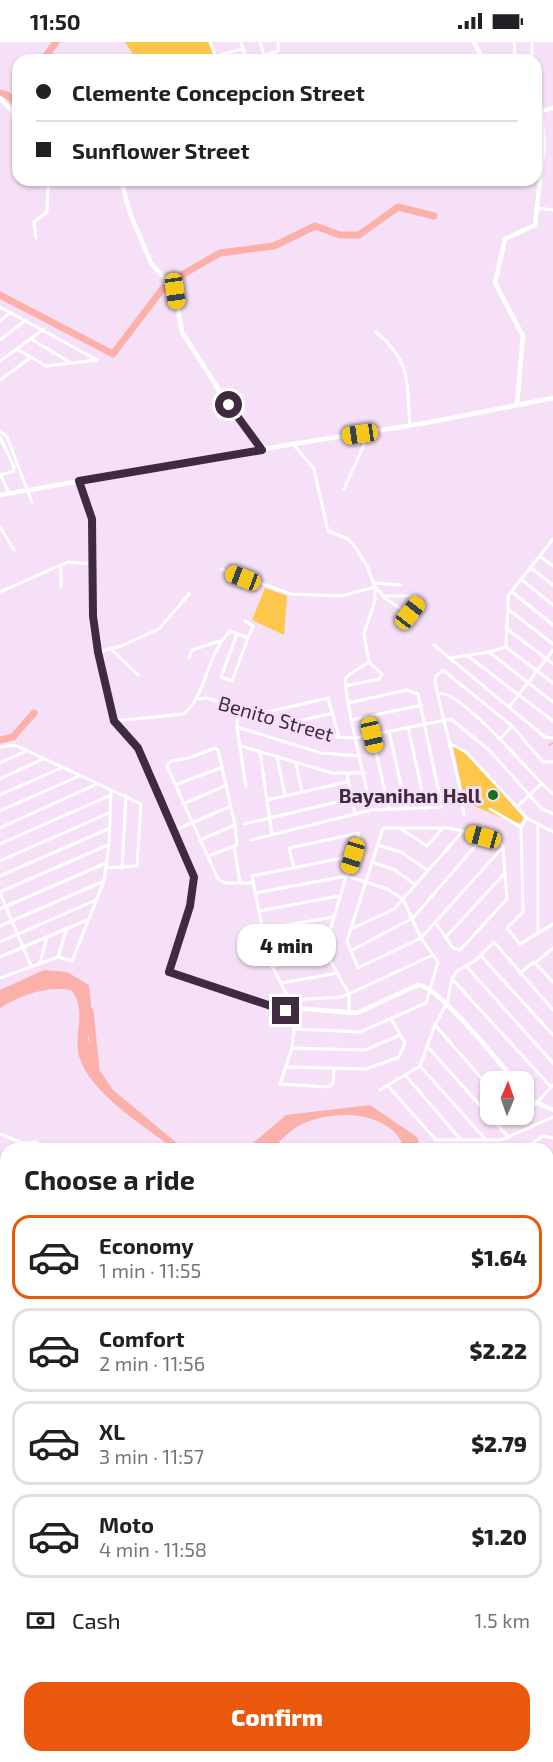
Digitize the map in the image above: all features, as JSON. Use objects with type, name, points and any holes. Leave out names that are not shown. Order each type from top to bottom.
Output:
[{"type":"main road","points":[[0,98],[12,111]]},
{"type":"main road","points":[[542,133],[544,144],[542,165]]},
{"type":"main road","points":[[123,186],[130,213],[151,263],[175,291],[182,332],[240,423],[262,450]]},
{"type":"main road","points":[[517,404],[523,336],[495,283],[505,239],[534,226],[540,186]]},
{"type":"main road","points":[[0,495],[410,425],[553,398]]},
{"type":"main road","points":[[79,481],[92,519],[91,597],[98,652],[114,721],[138,748],[172,831],[192,870],[194,885],[190,906],[169,972],[276,1007],[293,1010],[349,1013],[362,1011],[418,985],[431,988],[506,1071]]},
{"type":"main road","points":[[534,1100],[553,1110]]},
{"type":"street","points":[[241,42],[245,54]]},
{"type":"street","points":[[267,54],[280,49],[278,42]]},
{"type":"street","points":[[228,54],[243,49]]},
{"type":"street","points":[[36,238],[34,222],[47,212],[48,186]]},
{"type":"street","points":[[538,208],[553,210]]},
{"type":"street","points":[[0,307],[97,360],[46,366],[17,349]]},
{"type":"street","points":[[0,321],[11,313]]},
{"type":"street","points":[[0,340],[26,320]]},
{"type":"street","points":[[0,361],[44,329]]},
{"type":"street","points":[[375,332],[395,349],[409,384],[410,425]]},
{"type":"street","points":[[31,339],[70,362]]},
{"type":"street","points":[[0,380],[30,358]]},
{"type":"street","points":[[0,431],[7,437],[32,502]]},
{"type":"street","points":[[344,489],[364,443],[364,433]]},
{"type":"street","points":[[0,439],[14,467],[14,471],[0,474],[9,493]]},
{"type":"street","points":[[293,444],[314,469],[328,531],[348,539],[356,548],[381,596],[417,619]]},
{"type":"street","points":[[0,527],[15,550]]},
{"type":"street","points":[[506,647],[507,598],[553,539]]},
{"type":"street","points":[[549,543],[553,546]]},
{"type":"street","points":[[540,556],[553,566]]},
{"type":"street","points":[[0,592],[68,562],[92,564]]},
{"type":"street","points":[[61,566],[61,586]]},
{"type":"street","points":[[530,567],[553,585]]},
{"type":"street","points":[[221,569],[291,594],[341,596],[364,592],[374,585],[401,585]]},
{"type":"street","points":[[521,579],[553,605]]},
{"type":"street","points":[[345,686],[381,678],[381,673],[369,662],[364,626],[375,600],[374,585]]},
{"type":"street","points":[[511,591],[553,625]]},
{"type":"street","points":[[98,652],[111,649],[159,628],[189,594]]},
{"type":"street","points":[[381,596],[413,596],[420,600],[410,613]]},
{"type":"street","points":[[508,609],[553,644]]},
{"type":"street","points":[[237,634],[221,677],[232,681],[254,626],[245,621]]},
{"type":"street","points":[[506,628],[553,664]]},
{"type":"street","points":[[199,699],[208,665],[221,640],[230,631],[248,638]]},
{"type":"street","points":[[189,658],[192,650],[221,640]]},
{"type":"street","points":[[434,645],[545,737],[553,738]]},
{"type":"street","points":[[450,658],[506,647]]},
{"type":"street","points":[[506,647],[553,683]]},
{"type":"street","points":[[111,649],[138,675]]},
{"type":"street","points":[[510,706],[553,650]]},
{"type":"street","points":[[489,652],[553,702]]},
{"type":"street","points":[[468,656],[553,722]]},
{"type":"street","points":[[369,662],[347,678],[345,686],[371,810]]},
{"type":"street","points":[[464,815],[435,679],[443,670],[512,726],[543,762],[553,762]]},
{"type":"street","points":[[252,840],[371,810],[442,807],[418,694],[407,690],[348,703]]},
{"type":"street","points":[[438,694],[449,695],[501,738],[541,784],[553,794]]},
{"type":"street","points":[[259,714],[328,698],[339,737]]},
{"type":"street","name":"Benito Street","points":[[114,721],[178,716],[184,714],[199,699],[339,737],[355,738],[444,719]]},
{"type":"street","points":[[351,720],[422,705]]},
{"type":"street","points":[[238,708],[237,727],[246,787]]},
{"type":"street","points":[[290,724],[333,713]]},
{"type":"street","points":[[444,719],[453,720],[490,751],[528,796],[541,808],[553,814]]},
{"type":"street","points":[[501,738],[512,726]]},
{"type":"street","points":[[237,727],[321,753],[361,756]]},
{"type":"street","points":[[408,727],[426,809]]},
{"type":"street","points":[[389,731],[406,809]]},
{"type":"street","points":[[372,735],[389,810]]},
{"type":"street","points":[[448,743],[466,752],[527,818],[553,832]]},
{"type":"street","points":[[0,747],[15,746],[141,804],[137,866],[106,868]]},
{"type":"street","points":[[241,746],[296,764],[347,774],[364,773]]},
{"type":"street","points":[[208,856],[237,845],[236,825],[223,767],[215,748],[189,758],[171,761],[167,766],[191,822],[220,881],[253,883]]},
{"type":"street","points":[[0,763],[26,751]]},
{"type":"street","points":[[260,752],[272,835]]},
{"type":"street","points":[[277,757],[285,795]]},
{"type":"street","points":[[0,779],[43,759]]},
{"type":"street","points":[[296,764],[302,792]]},
{"type":"street","points":[[175,785],[223,767]]},
{"type":"street","points":[[0,795],[61,768]]},
{"type":"street","points":[[347,774],[350,799],[355,814]]},
{"type":"street","points":[[0,811],[79,776]]},
{"type":"street","points":[[267,800],[347,782]]},
{"type":"street","points":[[0,828],[96,784]]},
{"type":"street","points":[[517,807],[541,784]]},
{"type":"street","points":[[183,804],[227,785]]},
{"type":"street","points":[[0,978],[58,957],[72,961],[104,881],[109,845],[111,790]]},
{"type":"street","points":[[0,844],[111,795]]},
{"type":"street","points":[[122,868],[126,796]]},
{"type":"street","points":[[244,824],[350,799]]},
{"type":"street","points":[[172,831],[231,806]]},
{"type":"street","points":[[490,808],[521,827]]},
{"type":"street","points":[[0,861],[110,813]]},
{"type":"street","points":[[527,818],[521,827],[523,912],[507,928],[520,944],[553,924]]},
{"type":"street","points":[[200,840],[236,825]]},
{"type":"street","points":[[538,825],[538,934]]},
{"type":"street","points":[[435,922],[454,950],[462,949],[507,899],[503,847],[498,840],[462,831],[443,828],[383,828],[347,941],[358,968],[421,938],[435,922],[503,847]]},
{"type":"street","points":[[400,828],[427,846],[443,828]]},
{"type":"street","points":[[0,876],[109,829]]},
{"type":"street","points":[[351,929],[394,909],[462,831]]},
{"type":"street","points":[[294,867],[289,848],[359,833],[328,937],[327,955],[349,994],[349,1013]]},
{"type":"street","points":[[350,951],[413,918],[483,837]]},
{"type":"street","points":[[32,966],[0,893],[109,845]]},
{"type":"street","points":[[377,845],[400,852],[427,870]]},
{"type":"street","points":[[234,846],[240,883]]},
{"type":"street","points":[[334,1069],[333,1083],[328,1087],[279,1084],[292,1048],[293,1010],[291,1000],[271,966],[252,875],[353,856]]},
{"type":"street","points":[[372,862],[395,870],[414,884]]},
{"type":"street","points":[[0,909],[107,863]]},
{"type":"street","points":[[445,938],[505,872]]},
{"type":"street","points":[[255,893],[347,876],[387,889],[403,899],[421,938],[438,965],[426,1003],[391,1019],[360,1032],[294,1029]]},
{"type":"street","points":[[0,926],[104,881]]},
{"type":"street","points":[[259,911],[340,896]]},
{"type":"street","points":[[0,942],[96,900]]},
{"type":"street","points":[[262,929],[334,917]]},
{"type":"street","points":[[0,957],[89,919]]},
{"type":"street","points":[[58,957],[67,928]]},
{"type":"street","points":[[40,963],[47,937]]},
{"type":"street","points":[[266,947],[328,937]]},
{"type":"street","points":[[380,1090],[420,1066],[435,1025],[447,1003],[452,979],[457,971],[481,956],[494,942],[553,1010]]},
{"type":"street","points":[[520,973],[553,948]]},
{"type":"street","points":[[548,952],[553,957]]},
{"type":"street","points":[[271,966],[327,955]]},
{"type":"street","points":[[291,1000],[349,994],[433,955]]},
{"type":"street","points":[[481,956],[553,1035]]},
{"type":"street","points":[[536,963],[553,982]]},
{"type":"street","points":[[466,965],[553,1063]]},
{"type":"street","points":[[281,983],[338,973]]},
{"type":"street","points":[[452,979],[552,1086],[534,1105]]},
{"type":"street","points":[[286,1067],[370,1069],[399,1057],[405,1048],[391,1019]]},
{"type":"street","points":[[435,1025],[480,1077]]},
{"type":"street","points":[[292,1048],[365,1050],[400,1035]]},
{"type":"street","points":[[427,1046],[480,1104]]},
{"type":"street","points":[[420,1066],[486,1140]]},
{"type":"street","points":[[406,1076],[461,1140]]},
{"type":"street","points":[[388,1086],[436,1140],[509,1138],[553,1117]]},
{"type":"street","points":[[499,1125],[509,1138]]},
{"type":"street","points":[[0,1134],[22,1143],[37,1143]]},
{"type":"street","points":[[532,1143],[543,1136],[553,1138]]},
{"type":"shaded area","points":[[125,42],[209,42],[213,54],[133,54]]},
{"type":"shaded area","points":[[265,588],[287,596],[284,635],[252,620]]},
{"type":"shaded area","points":[[453,746],[482,769],[523,817],[522,822],[516,824],[465,802]]},
{"type":"shaded area","points":[[44,970],[67,972],[89,985],[92,1015],[88,1038],[96,1065],[113,1090],[177,1143],[166,1143],[120,1108],[94,1083],[85,1070],[78,1047],[79,1006],[71,990],[52,989],[34,993],[0,1008],[0,990]]},
{"type":"shaded area","points":[[370,1105],[417,1137],[418,1143],[402,1143],[398,1136],[386,1126],[372,1119],[340,1115],[308,1121],[295,1128],[278,1143],[253,1143],[286,1115]]},
{"type":"waterway","points":[[47,54],[56,42]]},
{"type":"waterway","points":[[0,93],[12,99]]},
{"type":"waterway","points":[[173,280],[220,253],[274,246],[315,226],[340,235],[359,235],[398,207],[434,216]]},
{"type":"waterway","points":[[0,295],[113,354],[163,288]]},
{"type":"waterway","points":[[0,740],[13,737],[34,713]]},
{"type":"waterway","points":[[549,745],[553,743]]},
{"type":"waterway","points":[[90,1011],[96,1069]]},
{"type":"place","name":"Bayanihan Hall","points":[[493,795]]},
{"type":"route","points":[[229,405],[262,450],[79,481],[92,519],[91,597],[93,616],[98,652],[114,721],[138,748],[165,815],[194,877],[194,891],[169,972],[286,1011]]}]
